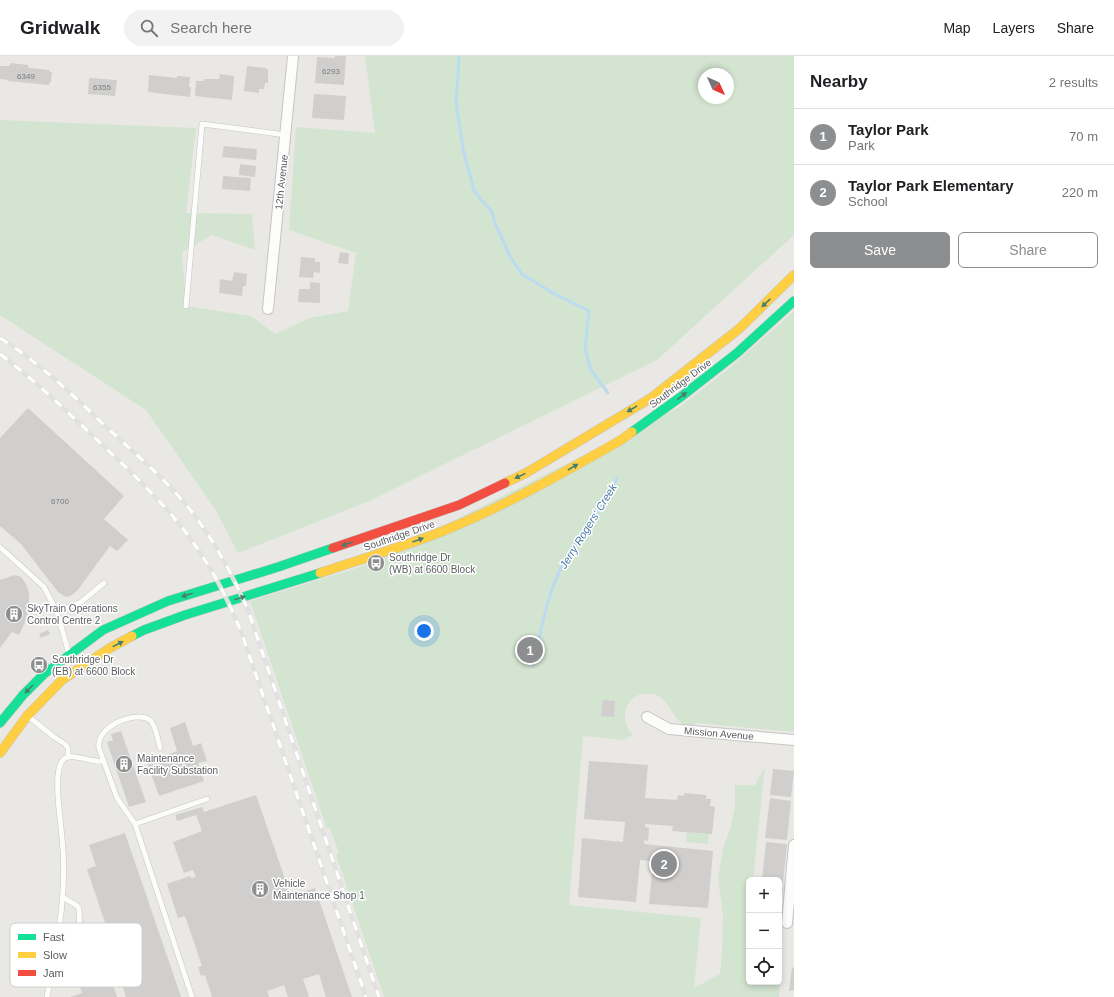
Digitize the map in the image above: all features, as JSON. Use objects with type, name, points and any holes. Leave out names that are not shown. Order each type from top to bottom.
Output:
[{"type":"main road","name":"Southridge Drive","points":[[0,723],[22,695],[44,674],[103,630],[168,601],[278,567],[459,505],[526,473],[651,398],[739,329],[794,276]]},
{"type":"main road","name":"Southridge Drive","points":[[0,753],[27,716],[62,680],[110,648],[144,630],[185,615],[424,538],[488,511],[545,483],[621,440],[682,396],[737,353],[794,301]]},
{"type":"main road","points":[[62,680],[69,654]]},
{"type":"street","name":"12th Avenue","points":[[268,309],[293,56]]},
{"type":"street","name":"Mission Avenue","points":[[647,717],[669,729],[794,740]]},
{"type":"street","points":[[786,923],[794,845]]},
{"type":"lane","points":[[186,306],[202,124],[286,135]]},
{"type":"lane","points":[[0,547],[44,587],[57,612],[69,654]]},
{"type":"lane","points":[[57,612],[81,602],[104,583]]},
{"type":"lane","points":[[27,716],[56,739],[65,744],[68,748],[68,757]]},
{"type":"lane","points":[[160,748],[152,723],[146,718],[130,718],[113,724],[101,736],[99,745],[117,798],[135,824],[192,997]]},
{"type":"lane","points":[[60,923],[64,898],[64,853],[58,781],[60,766],[63,759],[68,757],[97,762],[104,761]]},
{"type":"lane","points":[[135,824],[207,799]]},
{"type":"lane","points":[[64,898],[79,908],[80,923]]},
{"type":"lane","points":[[47,997],[49,987]]},
{"type":"green space","points":[[365,56],[794,56],[794,235],[657,360],[369,501],[238,553],[215,509],[146,410],[0,315],[0,120],[196,128],[186,213],[252,214],[255,250],[212,235],[182,252],[186,306],[251,316],[275,334],[310,318],[348,311],[356,253],[289,230],[296,127],[375,133]]},
{"type":"green space","points":[[794,311],[794,732],[697,723],[689,726],[678,720],[660,697],[653,694],[644,694],[631,700],[625,713],[625,720],[633,735],[623,740],[583,736],[569,905],[701,918],[694,988],[720,974],[723,915],[718,879],[723,848],[731,826],[735,807],[735,785],[755,785],[765,766],[753,877],[746,877],[746,985],[780,985],[779,997],[384,997],[336,855],[339,853],[330,828],[327,829],[250,601],[363,566],[678,408],[726,371]]},
{"type":"green space","points":[[687,832],[709,834],[708,844],[686,842]]},
{"type":"building","points":[[335,56],[346,56],[344,85],[315,83],[317,57],[335,58]]},
{"type":"building","points":[[11,63],[28,65],[30,68],[49,70],[52,72],[51,82],[49,85],[0,79],[0,66],[9,66]]},
{"type":"building","points":[[247,66],[268,69],[268,83],[265,83],[264,89],[259,89],[259,93],[244,91]]},
{"type":"building","points":[[220,74],[234,76],[232,100],[195,96],[196,81],[204,81],[204,79],[219,79]]},
{"type":"building","points":[[149,75],[177,78],[177,76],[190,77],[190,97],[148,92]]},
{"type":"building","points":[[89,78],[117,80],[115,96],[88,94]]},
{"type":"building","points":[[314,94],[346,96],[344,120],[312,118]]},
{"type":"building","points":[[224,146],[257,149],[256,160],[222,157]]},
{"type":"building","points":[[240,164],[256,166],[255,177],[239,175]]},
{"type":"building","points":[[223,176],[251,178],[250,191],[222,189]]},
{"type":"building","points":[[340,252],[349,253],[348,264],[338,263]]},
{"type":"building","points":[[301,257],[315,258],[315,262],[320,262],[320,273],[314,272],[313,278],[299,277]]},
{"type":"building","points":[[234,272],[247,274],[246,286],[243,286],[242,296],[219,293],[220,279],[232,281]]},
{"type":"building","points":[[310,282],[320,283],[320,303],[298,302],[299,289],[310,289]]},
{"type":"building","points":[[28,408],[124,496],[104,519],[128,540],[117,551],[110,546],[77,591],[66,597],[58,592],[21,544],[0,526],[0,438]]},
{"type":"building","name":"SkyTrain Operations Control Centre 2","points":[[15,575],[21,577],[26,584],[29,593],[29,607],[25,622],[19,635],[12,632],[0,648],[0,580]]},
{"type":"building","points":[[48,630],[50,634],[41,638],[39,634]]},
{"type":"building","points":[[603,700],[615,701],[614,717],[601,716]]},
{"type":"building","points":[[185,722],[193,746],[201,743],[207,761],[198,763],[204,781],[159,796],[147,762],[177,751],[170,728]]},
{"type":"building","name":"Maintenance Facility Substation","points":[[121,731],[146,802],[129,807],[107,742],[113,740],[111,734]]},
{"type":"building","points":[[589,761],[648,765],[645,798],[677,800],[678,795],[684,796],[684,793],[706,795],[706,799],[711,799],[710,806],[715,807],[712,834],[672,831],[673,826],[645,824],[645,827],[649,828],[648,841],[644,840],[644,844],[713,851],[708,908],[649,904],[653,861],[640,860],[636,902],[578,897],[582,838],[623,842],[625,822],[584,819]]},
{"type":"building","points":[[773,769],[794,771],[791,797],[770,795]]},
{"type":"building","points":[[256,795],[291,896],[315,888],[352,997],[326,997],[319,974],[303,979],[309,996],[307,997],[288,997],[284,985],[267,991],[269,997],[212,997],[205,975],[201,976],[198,967],[202,966],[185,916],[178,918],[167,884],[190,876],[191,878],[196,877],[193,870],[184,873],[173,842],[202,831],[196,815],[177,821],[175,815],[202,807],[204,812]]},
{"type":"building","points":[[770,798],[791,801],[787,840],[765,838]]},
{"type":"building","points":[[125,833],[181,997],[126,997],[122,987],[142,987],[142,923],[105,923],[87,869],[96,866],[89,845]]},
{"type":"building","points":[[766,842],[787,844],[783,883],[782,877],[762,877]]},
{"type":"building","points":[[792,967],[794,968],[794,990],[789,991]]},
{"type":"building","points":[[80,987],[114,987],[117,997],[70,997],[82,993]]},
{"type":"waterway","name":"Jerry Rogers' Creek","points":[[458,56],[456,102],[463,149],[474,190],[491,210],[495,223],[511,258],[522,274],[551,292],[589,311],[585,348],[591,370],[608,393]]},
{"type":"waterway","name":"Jerry Rogers' Creek","points":[[533,666],[544,615],[556,578],[568,555],[612,490],[617,478]]},
{"type":"railway","points":[[0,338],[14,347],[53,378],[152,469],[187,506],[219,552],[248,610],[379,997]]},
{"type":"railway","points":[[0,354],[24,373],[57,403],[153,495],[187,534],[212,571],[232,610],[243,637],[366,997]]},
{"type":"traffic: fast","points":[[632,432],[682,396],[737,353],[794,301]]},
{"type":"traffic: fast","points":[[0,723],[23,695],[44,674],[103,630],[168,601],[278,567],[333,548]]},
{"type":"traffic: fast","points":[[132,636],[185,615],[320,573]]},
{"type":"traffic: slow","points":[[505,483],[526,473],[651,398],[739,329],[794,275]]},
{"type":"traffic: slow","points":[[320,573],[443,531],[489,511],[556,477],[621,440],[632,432]]},
{"type":"traffic: slow","points":[[0,753],[27,716],[62,680],[110,648],[132,636]]},
{"type":"traffic: jam","points":[[333,548],[459,505],[505,483]]},
{"type":"place","name":"Southridge Dr (WB) at 6600 Block","points":[[376,563]]},
{"type":"place","name":"SkyTrain Operations Control Centre 2","points":[[14,614]]},
{"type":"place","name":"Taylor Park","points":[[530,650]]},
{"type":"place","name":"Southridge Dr (EB) at 6600 Block","points":[[39,665]]},
{"type":"place","name":"Maintenance Facility Substation","points":[[124,764]]},
{"type":"place","name":"Taylor Park Elementary","points":[[664,864]]},
{"type":"place","name":"Vehicle Maintenance Shop 1","points":[[260,889]]}]
